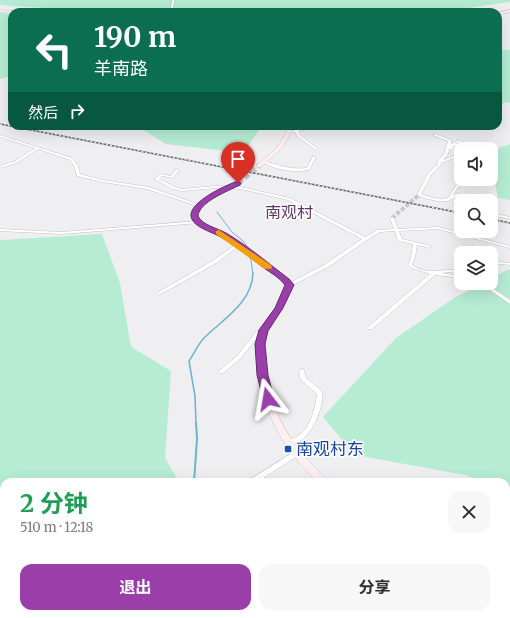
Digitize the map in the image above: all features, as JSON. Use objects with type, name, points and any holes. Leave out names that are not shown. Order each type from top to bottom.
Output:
[{"type":"street","points":[[259,166],[284,143],[290,130]]},
{"type":"street","points":[[294,130],[301,130]]},
{"type":"street","points":[[297,131],[298,135],[316,149]]},
{"type":"street","points":[[435,135],[450,141],[440,165],[430,174],[419,195],[438,200],[447,200],[454,196]]},
{"type":"street","points":[[0,136],[71,159],[76,166],[78,175],[103,181],[148,188],[198,205]]},
{"type":"street","points":[[447,151],[451,150],[452,145]]},
{"type":"street","points":[[0,167],[16,162],[38,148]]},
{"type":"street","points":[[264,162],[281,168],[304,170],[308,169],[314,157]]},
{"type":"street","points":[[440,163],[454,157]]},
{"type":"street","points":[[177,170],[172,177],[161,175],[156,179],[174,188],[182,190],[216,187],[232,188],[255,190],[289,199],[365,239]]},
{"type":"street","points":[[238,183],[232,188],[205,200],[198,205],[194,211],[194,216],[198,222],[249,252],[286,280],[290,285]]},
{"type":"street","points":[[447,200],[457,186]]},
{"type":"street","points":[[498,215],[510,218]]},
{"type":"street","points":[[392,218],[393,223],[398,230],[400,240],[429,247]]},
{"type":"street","points":[[0,230],[62,233],[198,222]]},
{"type":"street","points":[[319,478],[288,442],[278,424],[268,399],[262,375],[260,344],[264,330],[279,308],[290,285],[326,266],[379,231],[413,231],[438,228],[510,247]]},
{"type":"street","points":[[415,244],[414,256],[410,265],[422,271],[454,276]]},
{"type":"street","points":[[159,293],[216,261],[238,245]]},
{"type":"street","points":[[498,263],[510,264]]},
{"type":"street","points":[[370,328],[435,272],[454,271]]},
{"type":"street","points":[[492,290],[510,302]]},
{"type":"street","points":[[221,372],[239,357],[258,333],[264,330]]},
{"type":"street","points":[[288,442],[299,439],[319,409],[320,394],[303,379],[302,371]]},
{"type":"street","points":[[257,478],[297,453]]},
{"type":"green space","points":[[0,0],[510,0],[510,2],[467,8],[44,8],[0,5]]},
{"type":"green space","points":[[0,13],[8,14],[8,77],[0,79]]},
{"type":"green space","points":[[502,50],[510,50],[510,103],[507,102],[502,104]]},
{"type":"green space","points":[[143,130],[259,130],[243,153],[166,144]]},
{"type":"green space","points":[[510,144],[510,200],[498,198],[496,186],[498,186],[498,148]]},
{"type":"green space","points":[[102,234],[120,283],[131,347],[171,371],[165,458],[177,478],[0,478],[0,240]]},
{"type":"green space","points":[[510,270],[510,478],[474,478],[465,475],[355,455],[323,417],[396,338],[454,298],[469,290],[498,290],[498,275]]},
{"type":"waterway","points":[[217,212],[232,232],[243,241],[250,251]]},
{"type":"waterway","points":[[250,254],[253,273]]},
{"type":"waterway","points":[[196,424],[195,396],[189,361],[204,338],[228,317],[242,302],[248,293],[253,273]]},
{"type":"waterway","points":[[194,478],[197,439],[196,423]]},
{"type":"tunnel","points":[[238,183],[259,166]]},
{"type":"tunnel","points":[[392,218],[419,195]]},
{"type":"railway","points":[[0,124],[8,126]]},
{"type":"railway","points":[[31,130],[454,212]]},
{"type":"railway","points":[[498,220],[510,223]]},
{"type":"slow traffic","points":[[219,233],[268,267]]},
{"type":"place","name":"南观村东","points":[[288,449]]},
{"type":"district","name":"南观村","points":[[289,212]]},
{"type":"route","points":[[238,183],[232,188],[200,203],[194,211],[194,216],[200,223],[223,235],[251,254],[286,280],[290,285],[279,308],[264,330],[260,344],[262,375],[268,399]]}]
